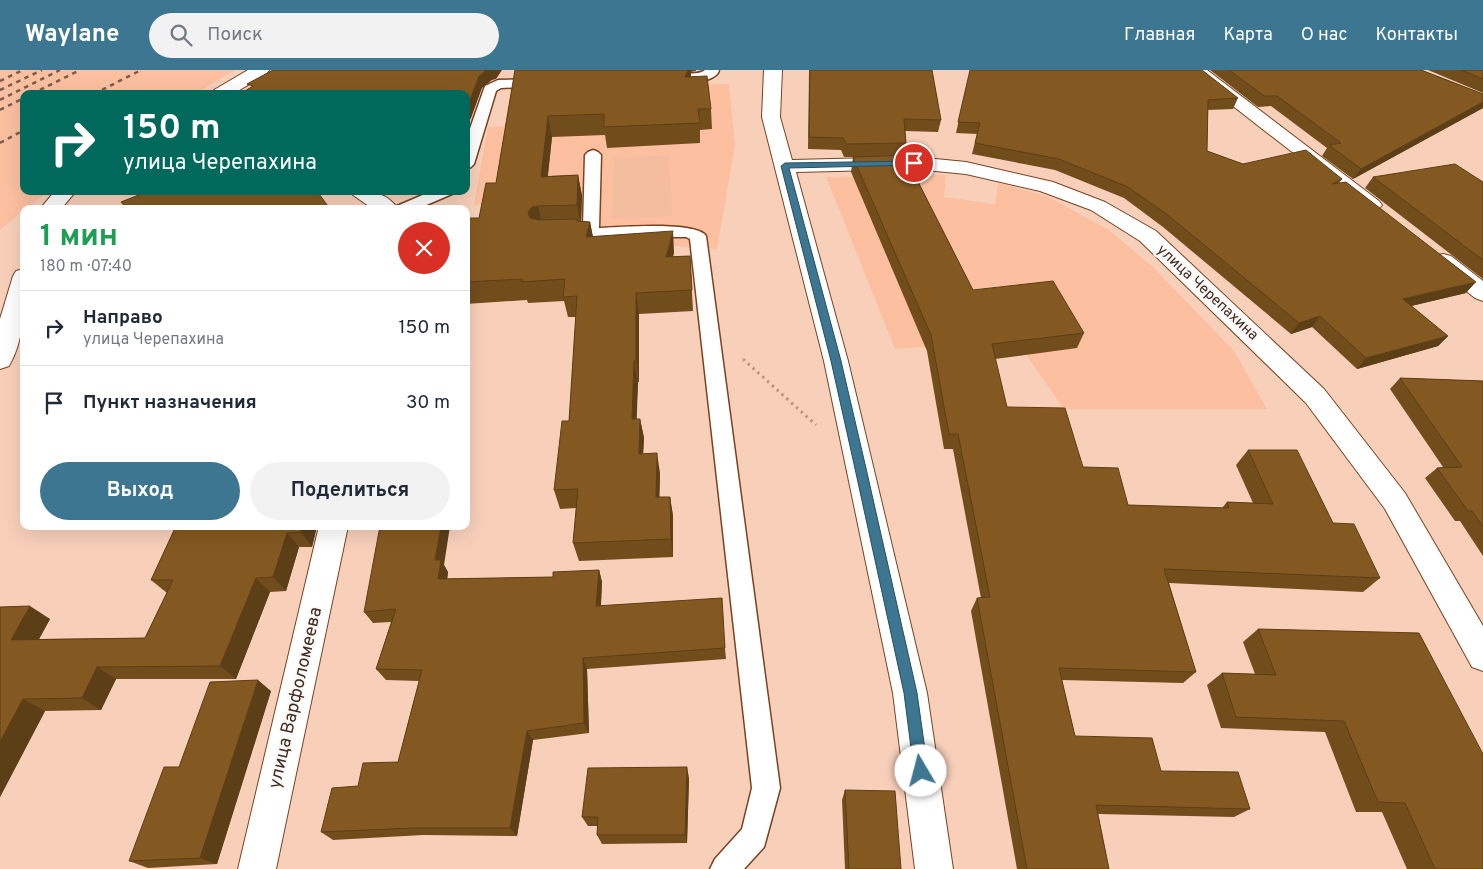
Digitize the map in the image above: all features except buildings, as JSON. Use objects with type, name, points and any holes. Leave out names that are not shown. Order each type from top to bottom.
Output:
[{"type":"street","points":[[227,90],[260,70]]},
{"type":"street","points":[[773,70],[771,117],[838,370],[910,693],[934,869]]},
{"type":"street","points":[[1196,70],[1383,214]]},
{"type":"street","name":"улица Черепахина","points":[[785,166],[914,163],[982,172],[1046,186],[1098,206],[1148,236],[1315,396],[1396,501],[1483,656]]},
{"type":"street","points":[[54,205],[62,195]]},
{"type":"street","points":[[366,195],[382,205]]},
{"type":"street","points":[[1429,250],[1483,293]]},
{"type":"street","points":[[0,360],[20,290]]},
{"type":"street","name":"улица Варфоломеева","points":[[257,869],[333,530]]},
{"type":"lane","points":[[664,79],[704,78],[712,73],[712,70]]},
{"type":"lane","points":[[470,152],[490,89],[498,84],[557,82]]},
{"type":"lane","points":[[591,233],[593,155]]},
{"type":"lane","points":[[413,205],[436,195]]},
{"type":"lane","points":[[543,234],[688,232],[698,236],[766,788],[754,837],[725,869]]},
{"type":"path","points":[[709,329],[816,425]]},
{"type":"shaded area","points":[[0,70],[235,70],[202,90],[20,90],[20,195],[43,195],[31,205],[20,205],[20,214],[0,230]]},
{"type":"shaded area","points":[[729,84],[735,145],[717,249],[589,240],[491,204],[474,205],[488,127],[504,126],[511,90]]},
{"type":"shaded area","points":[[669,155],[672,216],[612,219],[614,158]]},
{"type":"shaded area","points":[[946,175],[944,197],[995,204],[998,183],[1047,196],[1109,230],[1153,267],[1234,351],[1267,409],[1064,409],[1016,340],[895,349],[826,177]]},
{"type":"railway","points":[[0,81],[23,70]]},
{"type":"railway","points":[[0,90],[42,70]]},
{"type":"railway","points":[[0,100],[60,70]]},
{"type":"railway","points":[[40,90],[80,70]]},
{"type":"railway","points":[[102,90],[141,70]]},
{"type":"railway","points":[[0,110],[20,100]]},
{"type":"railway","points":[[0,143],[20,132]]},
{"type":"route","points":[[914,163],[785,166],[836,361],[860,464],[910,693],[921,771]]}]
